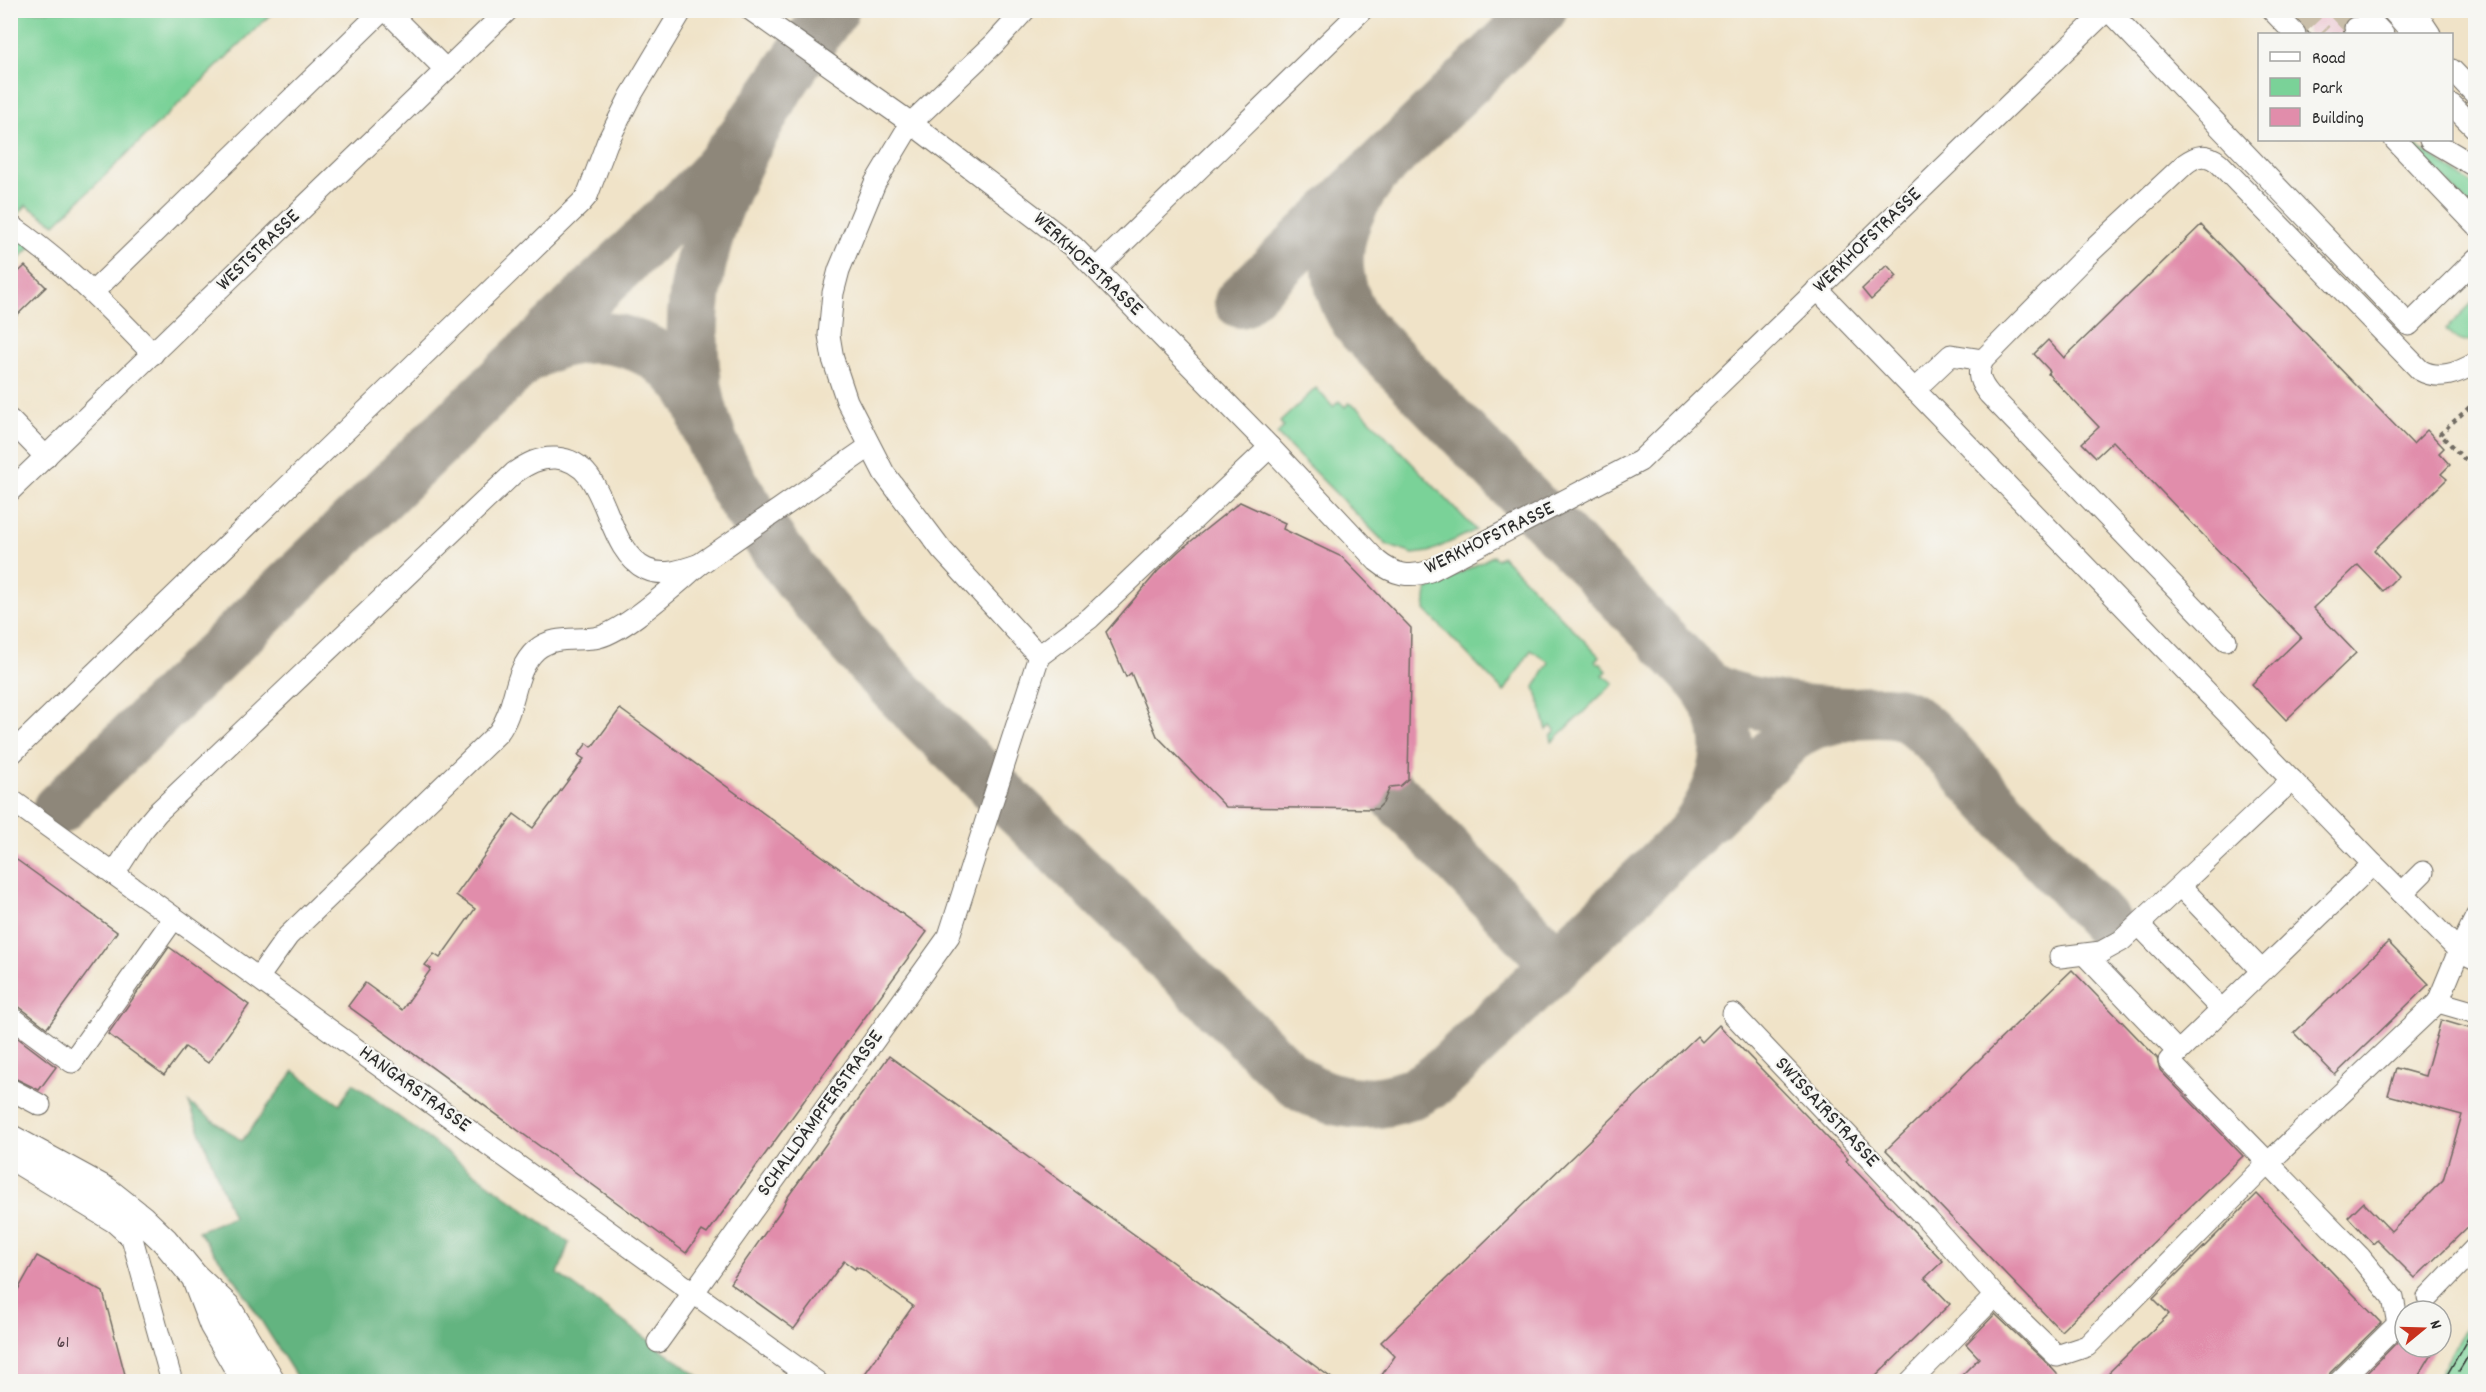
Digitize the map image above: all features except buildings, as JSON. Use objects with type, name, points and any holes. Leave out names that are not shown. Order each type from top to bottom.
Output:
[{"type":"main road","points":[[10,1138],[107,1191],[141,1218],[165,1241],[194,1276],[227,1306],[272,1382]]},
{"type":"main road","points":[[194,1276],[213,1325],[246,1382]]},
{"type":"lane","points":[[93,292],[384,10],[446,70]]},
{"type":"lane","name":"WESTSTRASSE","points":[[10,491],[508,10]]},
{"type":"lane","points":[[10,755],[581,203],[587,196],[607,143],[630,97],[682,10]]},
{"type":"lane","name":"WERKHOFSTRASSE","points":[[751,10],[912,123],[1047,225],[1096,269],[1270,447],[1377,561],[1396,573],[1407,576],[1430,572],[1640,461],[2107,10]]},
{"type":"lane","points":[[1025,10],[994,44],[912,123],[875,183],[839,270],[829,316],[829,336],[838,379],[869,447],[891,482],[942,550],[1039,656],[1090,618],[1270,447]]},
{"type":"lane","points":[[1096,269],[1362,10]]},
{"type":"lane","points":[[2107,10],[2409,325],[2475,259]]},
{"type":"lane","points":[[2272,10],[2294,33]]},
{"type":"lane","points":[[2392,10],[2412,33]]},
{"type":"lane","points":[[2414,10],[2429,33]]},
{"type":"lane","points":[[2361,27],[2380,33]]},
{"type":"lane","points":[[2453,72],[2475,95]]},
{"type":"lane","points":[[2453,88],[2475,111]]},
{"type":"lane","points":[[2453,107],[2475,129]]},
{"type":"lane","points":[[2396,141],[2475,225]]},
{"type":"lane","points":[[2432,141],[2475,167]]},
{"type":"lane","points":[[2226,639],[1989,394],[1979,377],[1979,368],[1983,360],[2077,266],[2185,164],[2199,156],[2206,156],[2219,163],[2420,370],[2427,374],[2442,376],[2475,363]]},
{"type":"lane","points":[[10,225],[44,248],[93,292],[153,354]]},
{"type":"lane","points":[[1817,289],[2373,864],[2467,955]]},
{"type":"lane","points":[[1914,390],[1951,355],[1983,360]]},
{"type":"lane","points":[[14,430],[46,457]]},
{"type":"lane","points":[[258,978],[288,936],[498,733],[508,717],[522,669],[536,651],[553,641],[598,637],[608,633],[657,601],[700,564],[869,447]]},
{"type":"lane","points":[[114,874],[141,832],[157,813],[514,473],[532,462],[542,459],[562,459],[572,461],[581,468],[596,487],[617,536],[639,565],[648,570],[668,572],[700,564]]},
{"type":"lane","name":"SCHALLDÄMPFERSTRASSE","points":[[658,1342],[949,936],[1039,656]]},
{"type":"lane","points":[[2060,957],[2085,955],[2111,948],[2121,941],[2292,780]]},
{"type":"lane","name":"HANGARSTRASSE","points":[[10,799],[817,1382]]},
{"type":"lane","points":[[2338,1382],[2397,1324],[2393,1298],[2274,1158],[2169,1061],[2373,864]]},
{"type":"lane","points":[[2402,893],[2423,872]]},
{"type":"lane","points":[[2180,886],[2261,970]]},
{"type":"lane","points":[[2274,1158],[2439,1002],[2467,955],[2475,917]]},
{"type":"lane","points":[[10,1016],[72,1062],[174,918]]},
{"type":"lane","points":[[2139,925],[2221,1010]]},
{"type":"lane","points":[[2085,955],[2178,1052]]},
{"type":"lane","points":[[2439,1002],[2475,1013]]},
{"type":"lane","name":"SWISSAIRSTRASSE","points":[[1732,1014],[1923,1215],[1995,1296],[2057,1356],[2087,1346],[2274,1158]]},
{"type":"lane","points":[[10,1089],[40,1105]]},
{"type":"lane","points":[[10,1159],[114,1222],[132,1238],[172,1382]]},
{"type":"lane","points":[[2428,1297],[2475,1247]]},
{"type":"lane","points":[[1910,1382],[1995,1296]]},
{"type":"path","points":[[2475,401],[2440,434],[2475,471]]},
{"type":"path","points":[[2469,1382],[2475,1370]]},
{"type":"green space","points":[[11,11],[274,11],[55,224],[26,205],[13,222],[11,220]]},
{"type":"green space","points":[[2409,141],[2475,186],[2475,212]]},
{"type":"green space","points":[[11,230],[32,246],[11,266]]},
{"type":"green space","points":[[2475,300],[2475,338],[2467,342],[2456,338],[2446,329]]},
{"type":"green space","points":[[1316,388],[1333,407],[1339,401],[1345,407],[1349,403],[1359,408],[1476,530],[1429,552],[1413,554],[1387,545],[1277,434],[1284,427],[1280,422]]},
{"type":"green space","points":[[1493,556],[1497,559],[1502,556],[1599,656],[1595,661],[1607,671],[1603,675],[1614,683],[1552,742],[1551,736],[1556,731],[1551,726],[1547,730],[1535,687],[1549,662],[1531,650],[1504,692],[1425,610],[1427,590]]},
{"type":"green space","points":[[294,1071],[340,1104],[353,1083],[569,1243],[558,1274],[705,1381],[299,1381],[237,1282],[198,1231],[233,1217],[189,1103],[242,1141]]},
{"type":"green space","points":[[2475,1309],[2475,1364],[2465,1381],[2436,1381],[2448,1359],[2453,1359],[2453,1350]]},
{"type":"taxiway","points":[[58,809],[703,185],[755,121],[833,10]]},
{"type":"taxiway","points":[[1240,302],[1541,10]]},
{"type":"taxiway","points":[[777,90],[736,164],[707,240],[697,280],[693,320],[693,361],[700,404],[721,463],[742,499],[777,550],[864,656],[959,753],[1284,1071],[1302,1085],[1322,1095],[1343,1101],[1365,1103],[1387,1101],[1408,1095],[1428,1085],[1446,1071],[1690,836],[1716,794],[1723,773],[1726,752],[1725,732],[1719,711],[1708,691],[1692,670]]},
{"type":"taxiway","points":[[1373,173],[1350,211],[1342,230],[1338,250],[1338,270],[1342,290],[1350,310],[1363,330],[1706,685],[1734,698],[1774,706],[1847,713],[1884,712],[1906,716],[1942,746],[2106,923]]},
{"type":"taxiway","points":[[531,355],[555,344],[580,338],[604,338],[629,343],[651,353],[672,367],[688,386],[701,409]]},
{"type":"taxiway","points":[[1710,816],[1794,733],[1814,723],[1847,715]]},
{"type":"taxiway","points":[[1340,739],[1557,964]]},
{"type":"tunnel","points":[[2299,10],[2321,33]]},
{"type":"tunnel","points":[[2338,10],[2355,28]]},
{"type":"tram line","points":[[2443,1382],[2476,1324]]},
{"type":"tram line","points":[[2459,1371],[2476,1343]]}]
